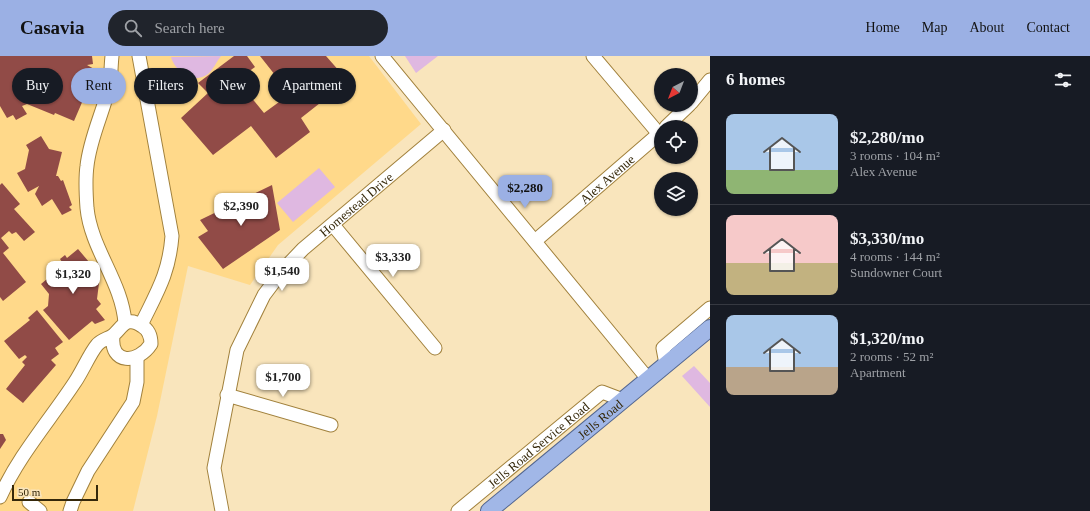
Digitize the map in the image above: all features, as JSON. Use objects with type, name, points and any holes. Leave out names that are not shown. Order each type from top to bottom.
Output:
[{"type":"main road","name":"Jells Road","points":[[489,511],[710,328]]},
{"type":"street","points":[[112,56],[110,83],[87,165],[86,186],[88,210],[94,239],[118,292],[124,311],[125,324]]},
{"type":"street","points":[[139,56],[172,236],[170,259],[164,280],[141,325]]},
{"type":"street","points":[[382,56],[648,379]]},
{"type":"street","points":[[593,56],[654,122]]},
{"type":"street","points":[[698,95],[710,80]]},
{"type":"street","name":"Alex Avenue","points":[[673,120],[682,112]]},
{"type":"street","name":"Homestead Drive","points":[[222,511],[214,468],[227,395],[237,350],[264,295],[282,271],[302,249],[333,225],[444,130]]},
{"type":"street","name":"Alex Avenue","points":[[535,240],[654,138]]},
{"type":"street","points":[[333,225],[435,348]]},
{"type":"street","points":[[666,364],[662,348],[710,308]]},
{"type":"street","points":[[0,497],[9,477],[75,382],[96,346],[103,340],[113,336],[125,324],[134,322],[141,325],[149,334],[151,344],[147,350],[136,358],[127,359],[120,356],[112,344],[113,336]]},
{"type":"street","points":[[70,511],[88,471],[133,402],[137,382],[136,358]]},
{"type":"street","name":"Jells Road Service Road","points":[[458,511],[602,392],[623,400]]},
{"type":"street","points":[[227,395],[331,425]]},
{"type":"street","points":[[29,502],[40,511]]},
{"type":"shaded area","points":[[0,56],[369,56],[421,124],[278,245],[250,285],[188,266],[157,416],[133,511],[0,511]]},
{"type":"shaded area","points":[[221,56],[213,68],[206,68],[206,75],[198,78],[198,68],[177,68],[171,57]]},
{"type":"shaded area","points":[[405,56],[438,56],[416,73]]},
{"type":"shaded area","points":[[319,168],[335,187],[293,222],[277,203]]},
{"type":"shaded area","points":[[694,366],[710,383],[710,407],[682,376]]},
{"type":"building","points":[[0,56],[92,56],[93,64],[87,65],[92,68],[71,68],[71,104],[81,104],[74,121],[27,104],[22,106],[27,114],[16,120],[13,115],[7,118],[0,106]]},
{"type":"building","points":[[234,56],[247,56],[255,67],[254,68],[218,68]]},
{"type":"building","points":[[260,56],[326,56],[337,68],[269,68]]},
{"type":"building","points":[[206,77],[206,91],[198,83]]},
{"type":"building","points":[[206,95],[206,104],[257,104],[264,113],[276,104],[319,104],[301,118],[310,132],[276,158],[251,126],[213,155],[181,118],[198,104]]},
{"type":"building","points":[[41,136],[49,149],[62,152],[56,176],[58,176],[61,181],[63,180],[72,205],[69,207],[72,210],[62,215],[52,199],[42,206],[35,194],[39,186],[28,192],[17,173],[25,169],[29,150],[26,145]]},
{"type":"building","points":[[2,183],[20,204],[14,209],[35,232],[24,241],[16,232],[12,234],[9,231],[1,238],[9,248],[3,253],[26,282],[3,301],[0,297],[0,185]]},
{"type":"building","points":[[272,185],[280,230],[223,269],[198,237],[208,231],[200,220]]},
{"type":"building","points":[[78,249],[100,275],[97,299],[101,304],[96,309],[105,320],[95,324],[92,321],[69,340],[43,310],[48,306],[49,294],[41,284],[53,274],[51,271],[62,262],[60,259],[65,255],[67,258]]},
{"type":"building","points":[[37,310],[63,342],[55,348],[59,354],[51,360],[56,365],[23,403],[6,389],[25,365],[22,362],[27,357],[25,355],[19,359],[4,341],[30,320],[28,318]]},
{"type":"building","points":[[0,434],[3,434],[6,440],[0,449]]}]
